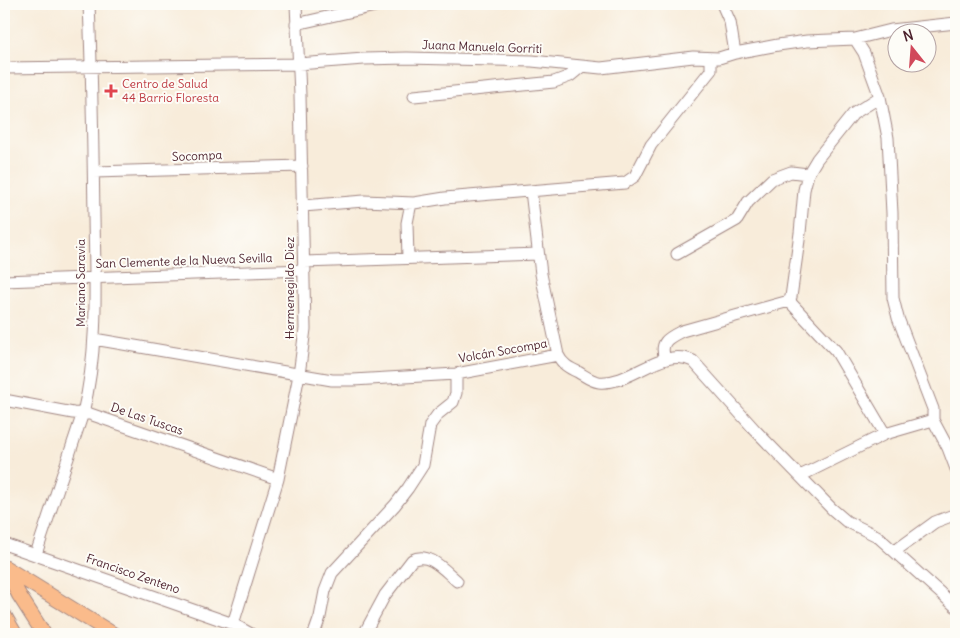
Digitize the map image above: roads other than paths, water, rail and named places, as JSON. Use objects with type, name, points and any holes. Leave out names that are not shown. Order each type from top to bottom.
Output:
[{"type":"main road","points":[[5,566],[19,595],[44,634]]},
{"type":"main road","points":[[5,566],[112,634]]},
{"type":"main road","points":[[4,616],[15,634]]},
{"type":"street","name":"Mariano Saravia","points":[[36,554],[83,413],[87,397],[94,339],[94,172],[89,4]]},
{"type":"street","name":"Hermenegildo Diez","points":[[237,629],[278,479],[299,375],[305,329],[302,166],[296,4]]},
{"type":"street","points":[[296,24],[384,4]]},
{"type":"street","points":[[722,4],[730,22],[736,53]]},
{"type":"street","name":"Juana Manuela Gorriti","points":[[4,68],[298,64],[408,58],[532,61],[601,68],[693,57],[719,58],[736,53],[807,42],[855,39],[891,30],[956,23]]},
{"type":"street","points":[[855,39],[864,52],[880,97],[888,138],[892,213],[893,298],[898,318],[933,409],[933,420],[945,442],[956,469]]},
{"type":"street","points":[[303,206],[364,201],[411,203],[445,198],[618,185],[631,180],[635,176],[651,145],[710,70],[711,58]]},
{"type":"street","points":[[414,96],[554,82],[570,76],[581,67]]},
{"type":"street","points":[[789,301],[793,288],[804,190],[808,174],[817,159],[853,114],[880,97]]},
{"type":"street","name":"Socompa","points":[[94,172],[302,166]]},
{"type":"street","points":[[677,254],[737,220],[748,202],[772,179],[791,172],[808,174]]},
{"type":"street","points":[[531,191],[538,254],[558,355]]},
{"type":"street","points":[[408,258],[407,223],[411,203]]},
{"type":"street","name":"San Clemente de la Nueva Sevilla","points":[[4,281],[95,278],[408,258],[538,254]]},
{"type":"street","points":[[665,359],[662,352],[663,346],[668,340],[682,331],[789,301]]},
{"type":"street","points":[[789,301],[836,351],[885,434]]},
{"type":"street","name":"Volcán Socompa","points":[[94,339],[315,378],[353,380],[456,374],[558,355],[561,362],[567,367],[589,379],[607,382],[620,379],[665,359],[682,357],[693,361],[755,430],[846,521],[877,536],[956,607]]},
{"type":"street","points":[[314,634],[320,617],[325,591],[332,573],[395,505],[423,465],[430,425],[438,414],[453,402],[456,393],[456,374]]},
{"type":"street","name":"De Las Tuscas","points":[[4,400],[73,414],[90,414],[278,479]]},
{"type":"street","points":[[800,476],[885,434],[933,420]]},
{"type":"street","points":[[895,551],[934,522],[956,514]]},
{"type":"street","name":"Francisco Zenteno","points":[[4,544],[36,554],[251,634]]},
{"type":"street","points":[[364,634],[379,606],[412,560],[418,557],[428,558],[457,581]]},
{"type":"place","name":"Centro de Salud 44 Barrio Floresta","points":[[111,91]]}]
